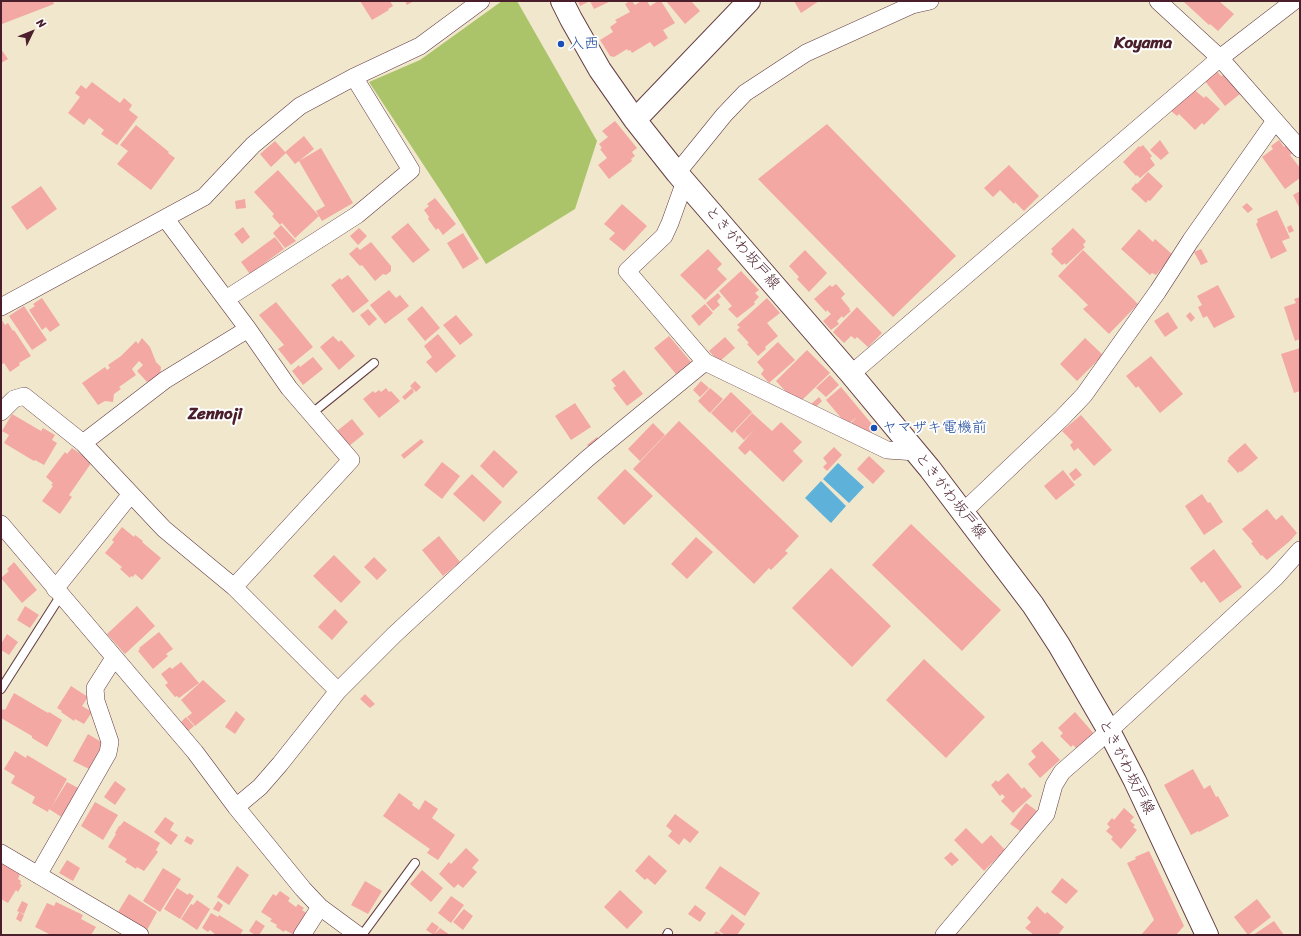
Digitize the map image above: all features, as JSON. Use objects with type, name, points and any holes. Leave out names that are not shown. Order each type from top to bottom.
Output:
[{"type":"main road","name":"ときがわ坂戸線","points":[[562,1],[600,70],[635,120],[681,177],[851,374],[916,452],[1033,605],[1059,645],[1109,731],[1135,781],[1207,935]]},
{"type":"main road","points":[[635,120],[750,1]]},
{"type":"street","points":[[1,307],[204,197],[253,145],[300,106],[354,77],[420,46],[481,1]]},
{"type":"street","points":[[916,452],[887,450],[705,362],[627,271],[664,236],[670,223],[681,177],[724,115],[745,93],[806,53],[912,5],[930,1]]},
{"type":"street","points":[[1158,1],[1220,58],[1300,150]]},
{"type":"street","points":[[851,374],[1220,58],[1294,1]]},
{"type":"street","points":[[226,299],[357,214],[411,170],[354,77]]},
{"type":"street","points":[[963,512],[1062,418],[1084,395],[1158,291],[1191,240],[1275,121]]},
{"type":"street","points":[[165,218],[248,329],[289,388],[351,460],[234,587]]},
{"type":"street","points":[[83,443],[165,380],[248,329]]},
{"type":"street","points":[[236,807],[260,787],[338,690],[411,620],[588,458],[705,362]]},
{"type":"street","points":[[1,412],[14,399],[24,396],[83,443],[164,529],[234,587],[338,690]]},
{"type":"street","points":[[58,592],[131,494]]},
{"type":"street","points":[[1,524],[194,752],[303,890],[320,907],[358,935]]},
{"type":"street","points":[[944,935],[1046,814],[1054,785],[1062,772],[1109,731],[1275,578],[1300,550]]},
{"type":"street","points":[[38,875],[108,752],[110,742],[96,701],[95,688],[114,658]]},
{"type":"street","points":[[1,853],[140,935]]},
{"type":"street","points":[[302,935],[320,907]]},
{"type":"lane","points":[[311,414],[374,363]]},
{"type":"lane","points":[[1,689],[58,592]]},
{"type":"lane","points":[[362,935],[415,863]]},
{"type":"green space","points":[[502,1],[517,1],[597,141],[575,209],[486,264],[446,199],[369,82],[420,60]]},
{"type":"water","points":[[838,463],[864,487],[849,503],[823,479]]},
{"type":"water","points":[[821,481],[846,506],[831,523],[805,498]]},
{"type":"building","points":[[1,1],[53,1],[54,4],[2,24]]},
{"type":"building","points":[[360,1],[390,1],[393,6],[372,20]]},
{"type":"building","points":[[405,1],[414,1],[407,5]]},
{"type":"building","points":[[578,1],[587,1],[588,2],[580,6]]},
{"type":"building","points":[[590,1],[611,1],[594,9]]},
{"type":"building","points":[[632,1],[635,5],[641,1],[647,1],[650,6],[658,1],[661,1],[675,23],[663,30],[668,38],[654,47],[650,42],[632,53],[627,49],[614,57],[610,56],[600,40],[613,32],[610,27],[617,22],[615,20],[630,12],[625,4]]},
{"type":"building","points":[[666,1],[691,1],[700,11],[685,24]]},
{"type":"building","points":[[794,1],[819,1],[801,13]]},
{"type":"building","points":[[1219,1],[1234,14],[1218,31],[1210,24],[1209,25],[1184,2]]},
{"type":"building","points":[[1,49],[8,59],[1,63]]},
{"type":"building","points":[[1216,70],[1221,76],[1224,75],[1240,94],[1225,106],[1204,80]]},
{"type":"building","points":[[92,82],[120,103],[124,98],[132,105],[129,110],[138,117],[117,145],[101,134],[104,130],[89,118],[84,125],[68,113],[80,97],[75,93],[81,85],[86,89]]},
{"type":"building","points":[[1191,87],[1204,98],[1206,96],[1220,109],[1204,125],[1202,123],[1195,130],[1179,114],[1177,116],[1170,110]]},
{"type":"building","points":[[615,121],[637,148],[632,152],[635,156],[631,159],[632,161],[609,179],[598,165],[607,158],[600,149],[602,148],[599,144],[608,137],[602,131]]},
{"type":"building","points":[[827,124],[956,256],[893,317],[758,179]]},
{"type":"building","points":[[136,125],[175,158],[151,190],[117,164],[128,151],[120,145]]},
{"type":"building","points":[[304,136],[314,149],[295,164],[286,153],[271,167],[260,154],[275,141],[285,152]]},
{"type":"building","points":[[1160,140],[1169,153],[1161,160],[1150,150]]},
{"type":"building","points":[[1279,140],[1284,147],[1287,145],[1293,153],[1290,155],[1300,168],[1300,178],[1285,189],[1262,157],[1273,149],[1271,146]]},
{"type":"building","points":[[1143,145],[1152,156],[1150,158],[1155,165],[1140,178],[1137,175],[1136,176],[1123,162],[1139,146],[1140,147]]},
{"type":"building","points":[[321,148],[353,203],[322,221],[316,211],[325,206],[299,161]]},
{"type":"building","points":[[1009,165],[1039,196],[1024,211],[1015,202],[1014,204],[1000,190],[993,197],[984,188]]},
{"type":"building","points":[[278,170],[319,216],[295,238],[282,223],[280,225],[272,216],[274,214],[254,192]]},
{"type":"building","points":[[1148,172],[1163,186],[1150,201],[1148,200],[1146,203],[1131,189]]},
{"type":"building","points":[[41,186],[57,209],[27,230],[11,207]]},
{"type":"building","points":[[1300,191],[1300,209],[1293,195]]},
{"type":"building","points":[[435,198],[456,224],[443,235],[438,228],[436,230],[428,219],[429,217],[424,210],[429,206],[427,204]]},
{"type":"building","points":[[245,199],[246,208],[236,209],[235,201]]},
{"type":"building","points":[[1247,203],[1253,209],[1248,213],[1242,207]]},
{"type":"building","points":[[622,204],[647,226],[624,251],[609,239],[615,233],[604,224]]},
{"type":"building","points":[[1277,210],[1290,238],[1282,241],[1287,251],[1271,259],[1256,224],[1258,222],[1257,219]]},
{"type":"building","points":[[408,223],[430,250],[413,263],[391,237]]},
{"type":"building","points":[[281,225],[296,241],[285,248],[273,233]]},
{"type":"building","points":[[1291,225],[1294,231],[1289,233],[1287,227]]},
{"type":"building","points":[[243,227],[250,237],[242,244],[234,234]]},
{"type":"building","points":[[359,228],[367,236],[358,245],[350,236]]},
{"type":"building","points":[[1073,228],[1086,241],[1083,245],[1085,247],[1066,265],[1065,263],[1062,265],[1051,254],[1053,251],[1051,249]]},
{"type":"building","points":[[1139,229],[1153,242],[1155,239],[1173,255],[1156,275],[1152,273],[1150,275],[1121,249]]},
{"type":"building","points":[[463,233],[479,259],[463,269],[447,243]]},
{"type":"building","points":[[275,237],[284,249],[273,257],[264,245]]},
{"type":"building","points":[[371,242],[391,266],[391,271],[386,275],[383,274],[375,281],[362,265],[360,266],[349,254],[357,247],[360,250]]},
{"type":"building","points":[[264,245],[273,257],[261,266],[252,254]]},
{"type":"building","points":[[708,249],[722,264],[717,269],[727,279],[705,300],[680,275]]},
{"type":"building","points":[[1201,249],[1208,262],[1201,265],[1194,252]]},
{"type":"building","points":[[805,250],[827,273],[809,292],[797,279],[799,277],[789,266]]},
{"type":"building","points":[[1083,250],[1138,304],[1109,334],[1083,309],[1088,305],[1058,276]]},
{"type":"building","points":[[252,254],[261,266],[250,274],[241,262]]},
{"type":"building","points":[[741,271],[759,290],[755,293],[759,297],[754,302],[755,304],[737,318],[728,309],[732,306],[719,291]]},
{"type":"building","points":[[348,275],[369,301],[353,313],[331,285],[340,278],[341,280]]},
{"type":"building","points":[[836,284],[845,294],[841,298],[851,311],[843,318],[842,316],[837,321],[839,324],[831,330],[823,321],[831,314],[827,310],[826,312],[814,299],[830,285],[832,287]]},
{"type":"building","points":[[1218,285],[1235,317],[1214,328],[1207,316],[1203,318],[1198,307],[1202,305],[1197,296]]},
{"type":"building","points":[[389,290],[396,298],[400,295],[409,306],[385,324],[370,305]]},
{"type":"building","points":[[718,293],[721,297],[717,301],[720,305],[713,311],[706,303]]},
{"type":"building","points":[[1300,297],[1300,339],[1295,341],[1284,307],[1296,303],[1294,299]]},
{"type":"building","points":[[42,298],[60,325],[50,332],[46,327],[42,330],[29,310],[35,306],[33,304]]},
{"type":"building","points":[[767,298],[780,313],[767,323],[778,336],[765,347],[766,349],[758,356],[737,330],[740,327],[737,325]]},
{"type":"building","points":[[276,302],[313,347],[291,365],[278,349],[284,345],[259,315]]},
{"type":"building","points":[[705,304],[713,313],[699,326],[691,316]]},
{"type":"building","points":[[24,306],[47,340],[32,350],[9,316]]},
{"type":"building","points":[[422,306],[440,328],[425,341],[407,319]]},
{"type":"building","points":[[857,307],[882,333],[868,347],[857,337],[855,339],[851,336],[844,343],[833,332]]},
{"type":"building","points":[[368,309],[377,319],[369,326],[360,315]]},
{"type":"building","points":[[1168,312],[1178,328],[1165,337],[1154,321]]},
{"type":"building","points":[[1190,312],[1195,318],[1191,322],[1186,316]]},
{"type":"building","points":[[456,315],[473,335],[460,345],[443,325]]},
{"type":"building","points":[[1,319],[5,325],[8,323],[13,331],[14,330],[31,356],[19,363],[20,365],[10,372],[4,363],[1,365]]},
{"type":"building","points":[[438,334],[456,356],[436,373],[426,362],[432,357],[424,346]]},
{"type":"building","points":[[333,336],[339,342],[341,340],[355,356],[339,370],[320,347]]},
{"type":"building","points":[[669,336],[691,362],[676,374],[654,348]]},
{"type":"building","points":[[725,337],[735,348],[719,362],[709,351]]},
{"type":"building","points":[[142,338],[150,347],[156,362],[161,367],[160,376],[147,382],[137,371],[143,365],[139,361],[132,369],[136,375],[119,387],[121,389],[114,394],[113,402],[105,401],[98,405],[82,383],[105,367],[107,370],[110,368],[108,365],[121,356],[136,341],[138,344]]},
{"type":"building","points":[[1085,338],[1103,355],[1077,381],[1060,364]]},
{"type":"building","points":[[778,342],[795,360],[769,383],[761,374],[764,370],[757,362]]},
{"type":"building","points":[[1300,348],[1300,391],[1294,393],[1281,354]]},
{"type":"building","points":[[807,350],[830,373],[800,402],[793,399],[776,381]]},
{"type":"building","points":[[1151,356],[1183,394],[1160,413],[1138,386],[1136,388],[1126,376]]},
{"type":"building","points":[[313,357],[323,369],[303,385],[292,371]]},
{"type":"building","points":[[624,370],[643,394],[627,406],[613,388],[616,386],[611,380]]},
{"type":"building","points":[[830,375],[839,385],[826,397],[816,388]]},
{"type":"building","points":[[415,381],[421,387],[416,392],[410,386]]},
{"type":"building","points":[[701,381],[709,388],[700,397],[693,390]]},
{"type":"building","points":[[841,387],[876,429],[869,435],[850,424],[857,417],[847,425],[826,400]]},
{"type":"building","points":[[386,388],[389,392],[391,391],[400,401],[379,418],[363,399],[373,391],[375,393],[379,390],[381,392]]},
{"type":"building","points":[[412,388],[414,392],[405,400],[402,397]]},
{"type":"building","points":[[710,388],[723,399],[710,413],[698,401]]},
{"type":"building","points":[[731,392],[752,412],[732,433],[711,413]]},
{"type":"building","points":[[819,397],[822,401],[814,409],[810,405]]},
{"type":"building","points":[[575,403],[591,427],[571,440],[555,416]]},
{"type":"building","points":[[752,413],[772,431],[781,422],[802,442],[793,451],[803,461],[783,482],[750,450],[745,455],[738,448],[754,430],[744,440],[735,431]]},
{"type":"building","points":[[12,414],[41,431],[43,428],[55,435],[52,440],[57,443],[44,465],[35,460],[34,461],[4,443],[9,435],[2,431]]},
{"type":"building","points":[[1081,415],[1112,450],[1094,466],[1078,448],[1074,451],[1070,445],[1073,442],[1062,431]]},
{"type":"building","points":[[352,419],[364,434],[349,446],[337,431]]},
{"type":"building","points":[[679,421],[799,536],[785,551],[788,553],[771,570],[769,568],[754,584],[633,469]]},
{"type":"building","points":[[653,423],[665,435],[640,461],[628,449]]},
{"type":"building","points":[[597,437],[600,441],[591,449],[587,445]]},
{"type":"building","points":[[421,439],[424,442],[404,459],[401,455]]},
{"type":"building","points":[[1245,443],[1258,458],[1238,473],[1227,461],[1229,459],[1228,458]]},
{"type":"building","points":[[834,447],[842,455],[827,471],[823,467],[827,463],[823,458]]},
{"type":"building","points":[[72,448],[92,462],[69,495],[72,497],[60,514],[42,501],[53,486],[51,485],[53,483],[46,477],[65,452],[67,454]]},
{"type":"building","points":[[494,450],[518,472],[503,488],[480,466]]},
{"type":"building","points":[[869,456],[885,471],[873,484],[857,469]]},
{"type":"building","points":[[442,462],[460,476],[442,499],[424,485]]},
{"type":"building","points":[[1076,468],[1082,475],[1074,481],[1069,474]]},
{"type":"building","points":[[625,469],[653,496],[624,525],[597,498]]},
{"type":"building","points":[[1063,470],[1075,485],[1056,500],[1044,486]]},
{"type":"building","points":[[472,474],[502,502],[484,522],[453,494]]},
{"type":"building","points":[[1202,494],[1208,503],[1210,502],[1223,522],[1204,535],[1185,506]]},
{"type":"building","points":[[1267,509],[1276,520],[1282,515],[1297,533],[1290,541],[1267,560],[1262,555],[1261,556],[1251,543],[1253,542],[1242,529]]},
{"type":"building","points":[[911,524],[1001,610],[962,651],[872,565]]},
{"type":"building","points":[[122,527],[134,537],[135,535],[143,541],[142,542],[161,558],[142,580],[135,574],[130,578],[120,569],[122,567],[105,553],[114,542],[112,540]]},
{"type":"building","points":[[439,536],[460,562],[443,576],[422,550]]},
{"type":"building","points":[[696,537],[713,552],[687,579],[671,564]]},
{"type":"building","points":[[1214,549],[1242,587],[1220,603],[1204,581],[1201,583],[1190,568]]},
{"type":"building","points":[[334,555],[361,582],[341,603],[313,576]]},
{"type":"building","points":[[374,557],[387,570],[377,580],[364,567]]},
{"type":"building","points":[[14,562],[37,590],[22,603],[1,578],[9,571],[7,569]]},
{"type":"building","points":[[831,568],[891,626],[852,667],[792,608]]},
{"type":"building","points":[[25,606],[39,615],[30,628],[17,620]]},
{"type":"building","points":[[137,606],[155,626],[125,654],[107,634]]},
{"type":"building","points":[[335,609],[348,622],[332,640],[318,627]]},
{"type":"building","points":[[159,632],[173,649],[166,654],[168,656],[153,669],[138,651],[140,649],[139,648]]},
{"type":"building","points":[[7,634],[18,642],[9,655],[1,650],[1,644]]},
{"type":"building","points":[[924,659],[985,717],[946,758],[886,700]]},
{"type":"building","points":[[181,662],[199,683],[179,698],[177,696],[175,697],[165,685],[168,683],[161,674],[170,667],[172,669]]},
{"type":"building","points":[[203,680],[226,701],[195,726],[187,717],[192,713],[181,700]]},
{"type":"building","points":[[71,686],[88,697],[82,706],[92,712],[84,724],[75,719],[74,721],[57,708]]},
{"type":"building","points":[[14,693],[62,720],[47,747],[32,738],[32,736],[1,718],[1,712],[3,709],[5,710]]},
{"type":"building","points":[[365,694],[375,704],[370,708],[360,699]]},
{"type":"building","points":[[236,711],[245,719],[235,734],[225,727]]},
{"type":"building","points":[[1075,712],[1096,736],[1079,751],[1073,745],[1071,747],[1060,736],[1063,733],[1058,728]]},
{"type":"building","points":[[186,717],[194,726],[187,732],[179,724]]},
{"type":"building","points":[[88,734],[103,743],[89,769],[73,761]]},
{"type":"building","points":[[1042,741],[1060,760],[1040,778],[1028,764],[1036,757],[1031,751]]},
{"type":"building","points":[[15,751],[26,758],[27,755],[67,779],[51,808],[67,782],[80,789],[63,818],[49,809],[48,812],[32,803],[35,797],[11,783],[15,776],[4,769]]},
{"type":"building","points":[[1193,769],[1204,789],[1210,785],[1229,816],[1191,835],[1164,785]]},
{"type":"building","points":[[1008,773],[1022,789],[1024,787],[1032,796],[1013,813],[1001,801],[1005,797],[1002,794],[1000,796],[991,785],[996,780],[998,782]]},
{"type":"building","points":[[115,781],[126,789],[115,805],[104,797]]},
{"type":"building","points":[[399,793],[413,803],[412,805],[419,810],[425,800],[438,809],[432,818],[455,835],[438,860],[427,853],[430,849],[383,816]]},
{"type":"building","points":[[95,802],[118,815],[103,840],[81,826]]},
{"type":"building","points":[[1026,803],[1037,811],[1025,827],[1023,833],[1010,824]]},
{"type":"building","points":[[1124,808],[1134,817],[1130,821],[1135,825],[1133,827],[1137,830],[1121,849],[1111,839],[1113,837],[1106,831],[1110,827],[1107,824],[1112,818],[1114,820]]},
{"type":"building","points":[[675,814],[699,832],[690,843],[684,838],[679,845],[668,836],[672,831],[666,826]]},
{"type":"building","points":[[165,817],[174,823],[170,830],[178,835],[171,845],[154,832]]},
{"type":"building","points":[[124,821],[160,843],[156,850],[158,852],[144,871],[137,867],[136,869],[125,862],[127,859],[108,847],[119,826]]},
{"type":"building","points":[[966,828],[982,844],[991,835],[1005,850],[984,871],[954,840]]},
{"type":"building","points":[[187,836],[194,840],[191,845],[184,841]]},
{"type":"building","points":[[466,848],[479,860],[472,868],[477,872],[463,888],[458,884],[454,888],[439,874],[449,862],[451,864]]},
{"type":"building","points":[[1149,851],[1184,926],[1176,935],[1141,935],[1154,920],[1127,863],[1136,859],[1135,857]]},
{"type":"building","points":[[951,852],[959,860],[952,866],[944,858]]},
{"type":"building","points":[[649,855],[667,871],[655,885],[647,878],[645,880],[635,871]]},
{"type":"building","points":[[67,860],[80,868],[73,881],[59,873]]},
{"type":"building","points":[[1,863],[16,869],[15,872],[20,874],[18,879],[21,881],[20,884],[22,885],[18,892],[16,890],[8,903],[1,899]]},
{"type":"building","points":[[237,866],[249,875],[229,905],[217,897]]},
{"type":"building","points":[[720,866],[760,893],[745,916],[705,888]]},
{"type":"building","points":[[163,868],[181,879],[160,912],[143,901]]},
{"type":"building","points":[[422,870],[443,888],[431,902],[410,884]]},
{"type":"building","points":[[1062,878],[1078,891],[1066,904],[1051,892]]},
{"type":"building","points":[[365,881],[382,891],[368,914],[351,905]]},
{"type":"building","points":[[177,888],[188,895],[189,893],[194,896],[180,919],[164,909]]},
{"type":"building","points":[[620,890],[643,912],[627,929],[604,907]]},
{"type":"building","points":[[280,891],[290,898],[288,901],[296,907],[298,904],[304,908],[302,910],[308,914],[294,935],[285,930],[284,932],[276,927],[277,925],[270,921],[272,919],[261,912],[273,894],[276,896]]},
{"type":"building","points":[[129,894],[157,912],[147,930],[118,912]]},
{"type":"building","points":[[451,896],[464,905],[451,923],[438,913]]},
{"type":"building","points":[[1257,899],[1271,917],[1248,935],[1234,917]]},
{"type":"building","points":[[197,900],[210,909],[197,930],[181,919],[191,904],[193,905]]},
{"type":"building","points":[[22,901],[28,904],[24,914],[17,911]]},
{"type":"building","points":[[218,901],[223,905],[219,912],[213,909]]},
{"type":"building","points":[[56,902],[83,915],[81,919],[96,927],[91,935],[51,935],[35,927],[47,903],[54,906]]},
{"type":"building","points":[[695,905],[706,913],[700,922],[688,914]]},
{"type":"building","points":[[1037,906],[1045,914],[1047,912],[1064,927],[1058,935],[1034,935],[1025,928],[1031,922],[1027,918]]},
{"type":"building","points":[[464,909],[473,916],[463,930],[453,922]]},
{"type":"building","points":[[19,912],[24,915],[21,922],[16,919]]},
{"type":"building","points":[[211,913],[218,917],[219,915],[243,930],[240,935],[216,935],[210,930],[208,932],[202,928]]},
{"type":"building","points":[[732,914],[745,924],[737,935],[725,935],[719,931]]},
{"type":"building","points":[[256,920],[265,926],[259,935],[255,935],[249,931]]},
{"type":"building","points":[[1274,921],[1284,935],[1253,935]]},
{"type":"building","points":[[432,922],[439,927],[434,935],[426,930]]},
{"type":"building","points":[[440,928],[450,935],[434,935]]},
{"type":"building","points":[[716,931],[723,935],[713,935]]},
{"type":"place","name":"入西","points":[[561,44]]},
{"type":"place","name":"ヤマザキ電機前","points":[[874,428]]},
{"type":"district","name":"Koyama","points":[[1143,44]]},
{"type":"district","name":"Zennoji","points":[[215,415]]}]
